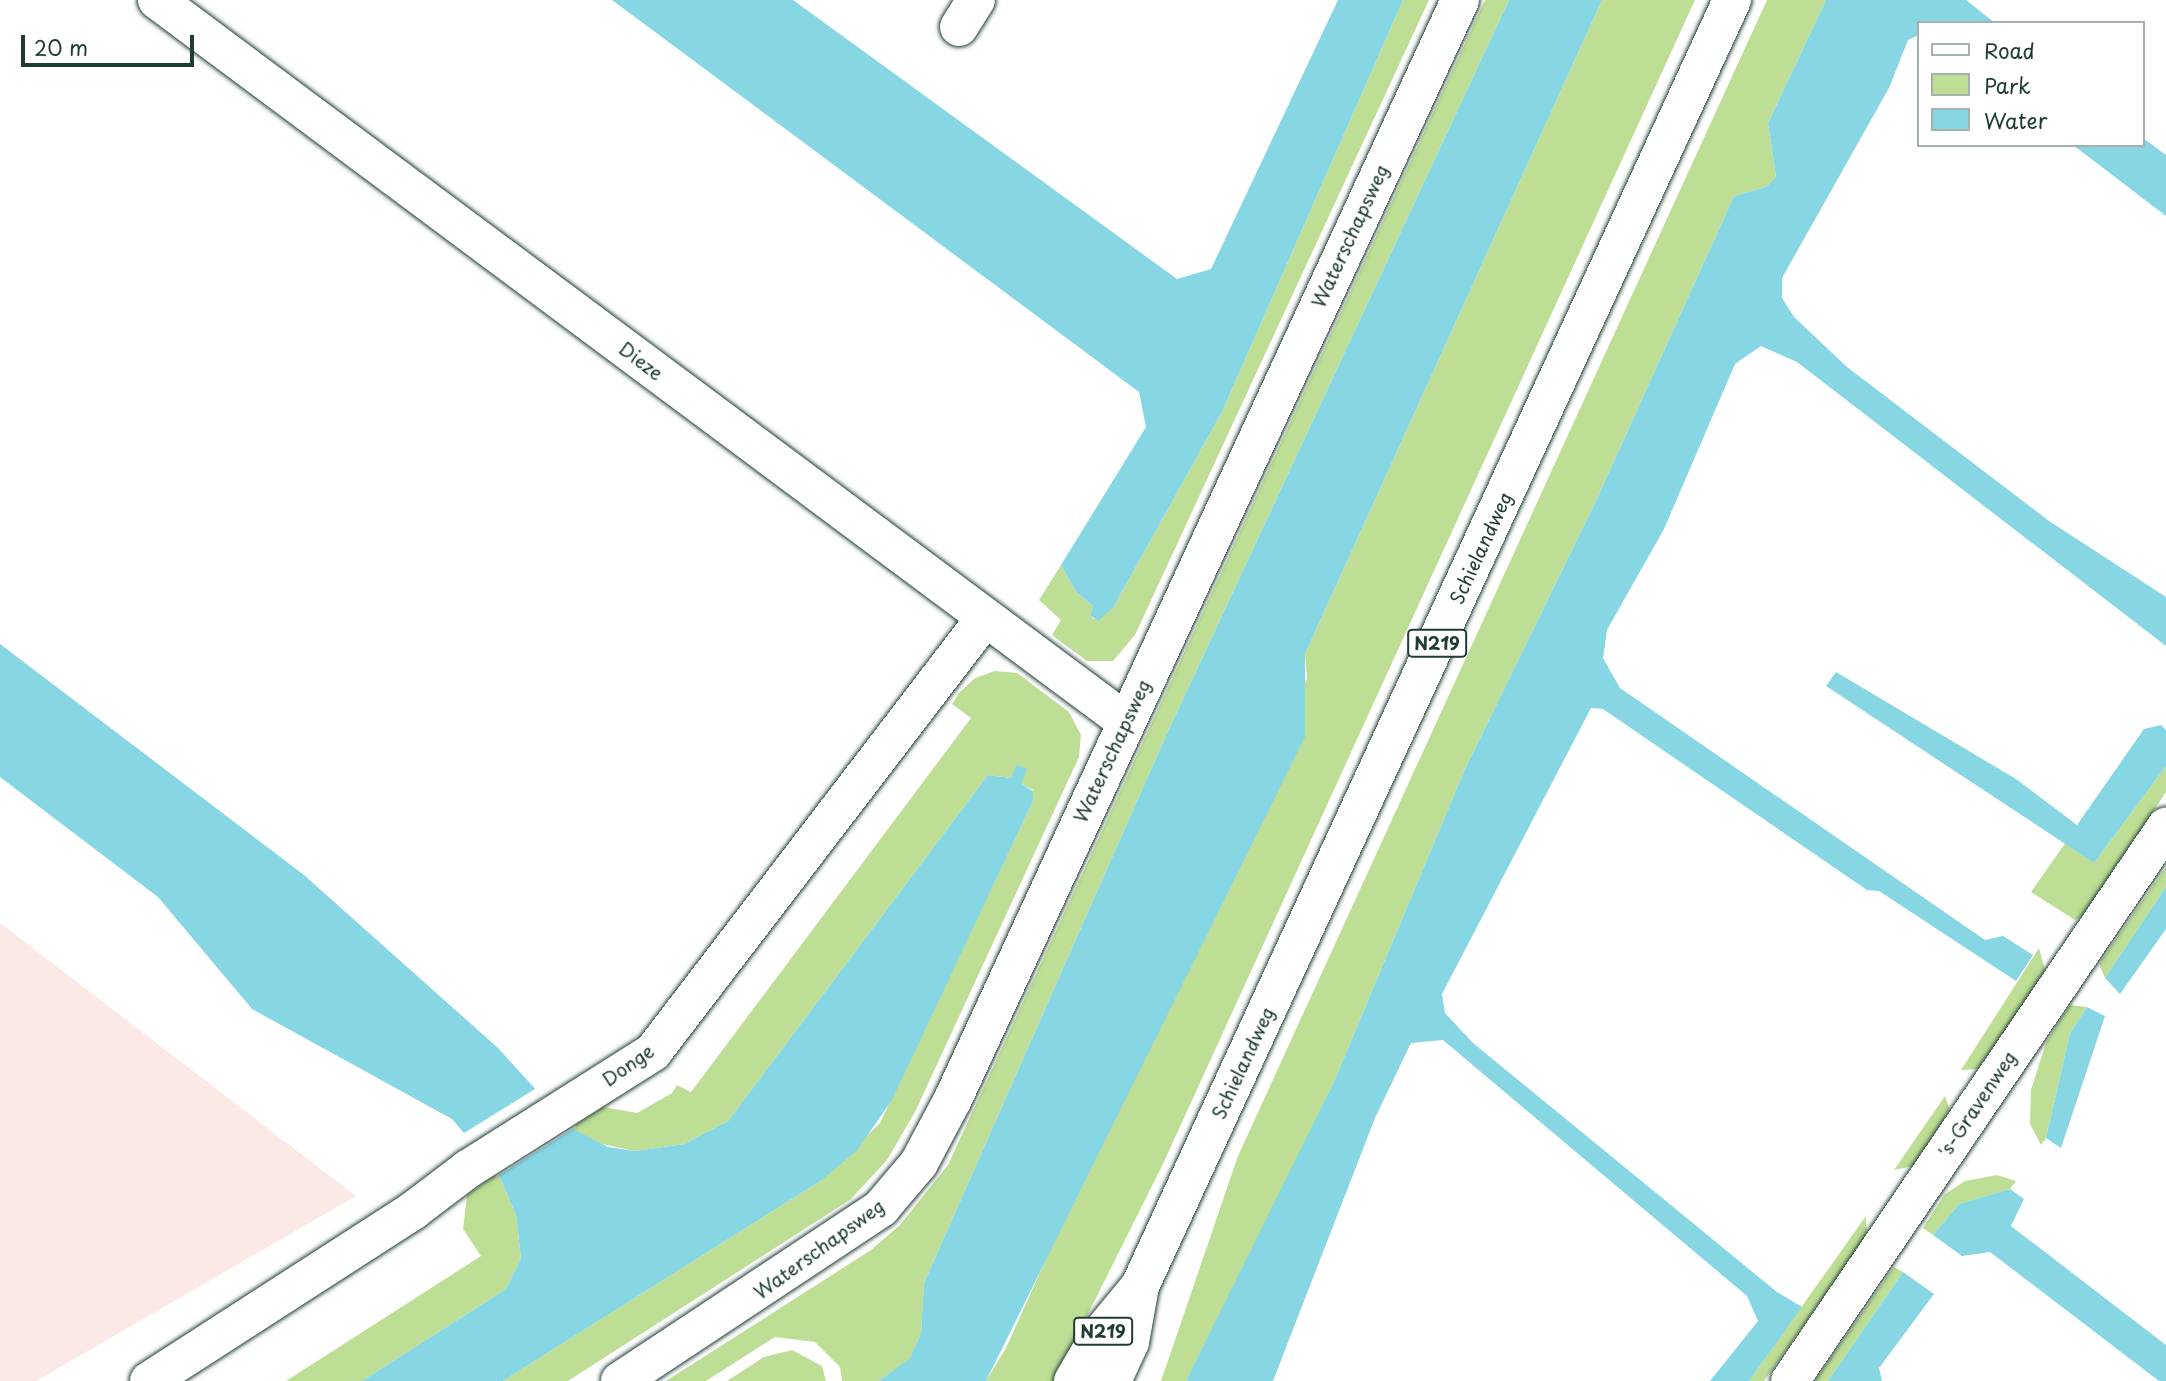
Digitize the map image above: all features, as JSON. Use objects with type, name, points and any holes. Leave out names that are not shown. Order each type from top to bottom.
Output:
[{"type":"street","name":"Dieze","points":[[157,0],[1125,721]]},
{"type":"street","name":"Waterschapsweg","points":[[620,1381],[881,1208],[919,1163],[953,1100],[1125,721],[1460,0]]},
{"type":"street","name":"Schielandweg","points":[[1112,1381],[1130,1342],[1140,1286],[1732,0]]},
{"type":"street","name":"Donge","points":[[149,1381],[414,1210],[468,1169],[653,1052],[985,618]]},
{"type":"street","name":"'s-Gravenweg","points":[[1790,1381],[2166,827]]},
{"type":"street","name":"Schielandweg","points":[[1073,1381],[1101,1333],[1140,1286]]},
{"type":"shaded area","points":[[0,923],[356,1196],[36,1381],[0,1381]]},
{"type":"green space","points":[[1403,0],[1429,0],[1135,635],[1113,661],[1087,661],[1052,635],[1061,620],[1039,600],[1061,565],[1076,592],[1093,606],[1090,615],[1094,619],[1113,608],[1222,412]]},
{"type":"green space","points":[[1485,0],[1509,0],[1164,740],[924,1283],[921,1333],[910,1359],[879,1381],[842,1381],[840,1367],[815,1342],[775,1337],[706,1381],[666,1381],[871,1250],[900,1225],[948,1165]]},
{"type":"green space","points":[[1602,0],[1695,0],[1162,1166],[1076,1338],[1053,1381],[986,1381],[1006,1348],[1307,679],[1305,654]]},
{"type":"green space","points":[[1767,0],[1826,0],[1768,123],[1776,177],[1766,187],[1734,196],[1595,503],[1465,769],[1333,1084],[1265,1227],[1186,1381],[1161,1381],[1238,1156]]},
{"type":"green space","points":[[995,671],[1017,673],[1069,712],[1081,735],[1079,757],[915,1112],[887,1160],[851,1199],[568,1381],[503,1381],[822,1180],[880,1123],[1033,801],[1033,790],[1021,784],[1018,765],[1011,778],[988,775],[728,1121],[684,1144],[635,1151],[588,1141],[571,1128],[603,1107],[637,1113],[672,1093],[677,1085],[691,1092],[971,718],[952,704],[960,692],[975,678]]},
{"type":"green space","points":[[2166,766],[2166,792],[2084,916],[2075,920],[2031,892],[2066,842],[2094,863]]},
{"type":"green space","points":[[2166,867],[2166,887],[2105,978],[2099,964]]},
{"type":"green space","points":[[2039,948],[2046,974],[1981,1069],[1961,1070]]},
{"type":"green space","points":[[2070,1005],[2087,1007],[2070,1033],[2046,1138],[2041,1145],[2030,1124],[2031,1090],[2046,1043]]},
{"type":"green space","points":[[1945,1096],[1950,1110],[1914,1166],[1894,1170]]},
{"type":"green space","points":[[498,1173],[516,1215],[521,1258],[506,1289],[362,1381],[286,1381],[481,1256],[463,1229],[467,1195]]},
{"type":"green space","points":[[1997,1175],[2016,1181],[2010,1189],[1959,1204],[1933,1235],[1923,1228],[1945,1194],[1965,1181]]},
{"type":"green space","points":[[1866,1216],[1867,1236],[1764,1381],[1749,1381]]},
{"type":"green space","points":[[1894,1267],[1903,1272],[1828,1381],[1815,1381]]},
{"type":"green space","points":[[792,1350],[822,1366],[826,1381],[727,1381],[764,1357]]},
{"type":"water","points":[[612,0],[793,0],[1177,279],[1211,269],[1338,0],[1403,0],[1222,412],[1113,608],[1098,621],[1090,615],[1093,606],[1076,592],[1061,565],[1146,427],[1139,392]]},
{"type":"water","points":[[1509,0],[1602,0],[1305,654],[1305,737],[986,1381],[879,1381],[910,1358],[921,1333],[924,1283],[1164,740]]},
{"type":"water","points":[[1826,0],[1966,0],[1992,21],[1918,21],[1918,35],[1908,40],[1889,88],[1782,278],[1782,298],[1794,317],[1847,367],[2049,521],[2166,597],[2166,646],[1797,362],[1761,346],[1735,364],[1664,529],[1607,630],[1603,658],[1620,688],[1985,940],[2003,936],[2033,955],[2016,981],[1879,891],[1867,890],[1603,709],[1591,708],[1442,994],[1445,1013],[1473,1043],[1777,1292],[1802,1307],[1749,1381],[1710,1381],[1758,1321],[1747,1296],[1443,1040],[1411,1043],[1375,1118],[1273,1381],[1186,1381],[1333,1084],[1465,769],[1595,503],[1734,196],[1766,187],[1776,177],[1768,123]]},
{"type":"water","points":[[2145,139],[2166,155],[2166,216],[2076,147],[2145,147]]},
{"type":"water","points":[[0,644],[304,875],[498,1048],[571,1128],[608,1147],[635,1151],[684,1144],[728,1121],[988,775],[1011,778],[1017,765],[1027,769],[1021,784],[1033,791],[1033,801],[892,1100],[858,1149],[822,1180],[503,1381],[362,1381],[506,1289],[521,1258],[516,1215],[498,1173],[452,1119],[252,1009],[158,897],[0,777]]},
{"type":"water","points":[[1836,672],[2016,779],[2077,825],[2144,729],[2161,725],[2166,730],[2166,766],[2094,863],[1826,686]]},
{"type":"water","points":[[2166,887],[2166,929],[2120,994],[2105,978]]},
{"type":"water","points":[[2087,1007],[2105,1016],[2061,1148],[2046,1138],[2070,1033]]},
{"type":"water","points":[[2010,1189],[2024,1199],[2011,1226],[2166,1345],[2166,1381],[2159,1381],[1990,1252],[1962,1256],[1933,1235],[1959,1204]]},
{"type":"water","points":[[1903,1272],[1934,1294],[1879,1368],[1882,1381],[1828,1381]]},
{"type":"pier","points":[[538,1087],[576,1127],[496,1177],[461,1135]]}]
